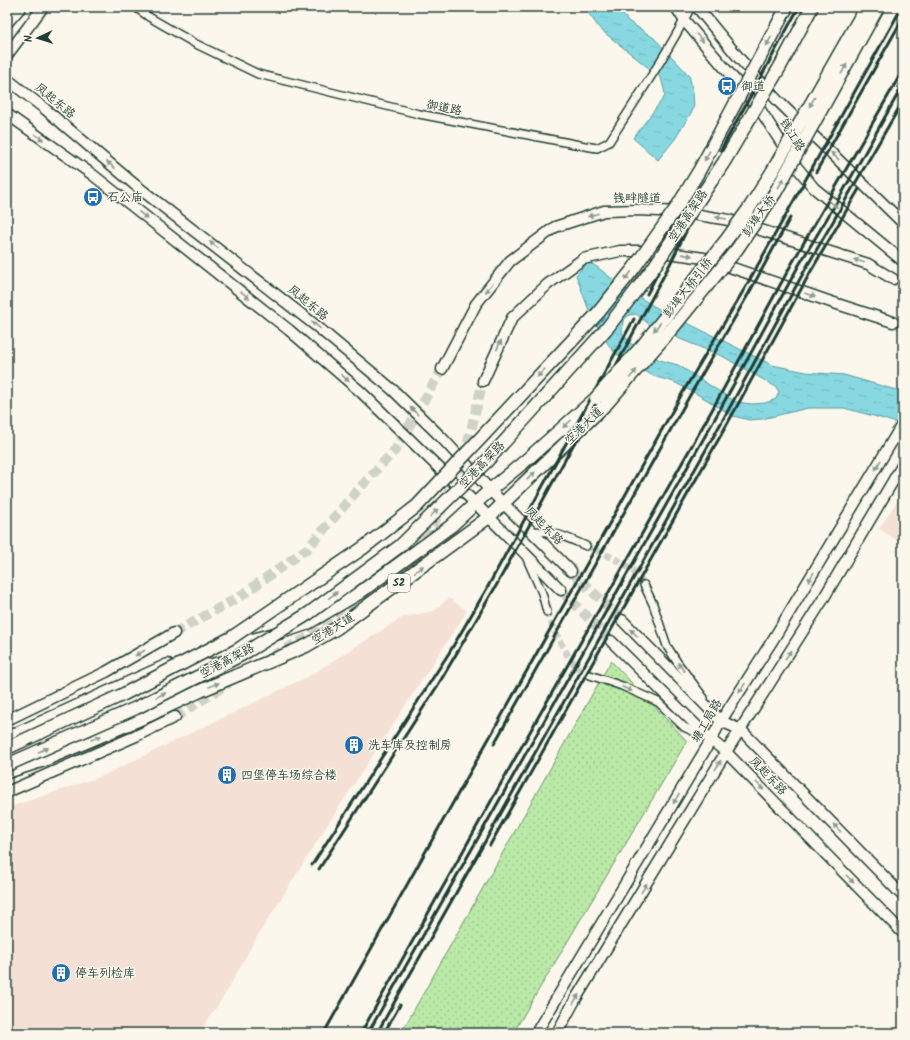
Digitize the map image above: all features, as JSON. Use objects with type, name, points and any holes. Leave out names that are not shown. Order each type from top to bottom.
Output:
[{"type":"main road","points":[[7,23],[21,7]]},
{"type":"main road","points":[[7,55],[43,7]]},
{"type":"main road","name":"钱江路","points":[[676,7],[684,20],[761,111],[796,166],[814,188],[903,261]]},
{"type":"main road","name":"钱江路","points":[[697,7],[739,58],[778,101],[903,223]]},
{"type":"main road","name":"空港高架路","points":[[7,748],[124,694],[231,638],[363,548],[417,506],[490,430],[538,376],[598,313],[634,268],[677,208],[699,171],[787,7]]},
{"type":"main road","name":"空港高架路","points":[[7,765],[136,708],[241,655],[308,614],[400,546],[486,462],[608,327],[654,267],[724,162],[781,65],[812,7]]},
{"type":"main road","name":"彭埠大桥引桥","points":[[602,400],[750,207],[772,172],[866,7]]},
{"type":"main road","name":"彭埠大桥","points":[[602,400],[675,324],[737,249],[775,193],[878,7]]},
{"type":"main road","name":"凤起东路","points":[[7,79],[134,184],[315,324],[381,380],[442,438],[490,490],[571,571]]},
{"type":"main road","points":[[7,114],[93,175],[288,330],[361,392],[475,503],[561,590]]},
{"type":"main road","name":"钱畔隧道","points":[[442,369],[476,304],[510,261],[555,227],[604,211],[638,210],[680,212],[730,220],[868,264],[893,279]]},
{"type":"main road","points":[[483,381],[512,318],[548,284],[583,259],[620,250],[654,250],[704,258],[830,302],[893,322]]},
{"type":"main road","name":"空港大道","points":[[7,738],[164,667],[198,655],[306,624],[359,593],[451,526],[490,490],[602,400]]},
{"type":"main road","name":"空港大道","points":[[7,772],[44,760],[306,646],[337,628],[489,517],[602,400]]},
{"type":"main road","name":"塘工局路","points":[[536,1033],[721,721],[774,638],[903,422]]},
{"type":"main road","points":[[557,1033],[726,752],[822,601],[903,464]]},
{"type":"main road","name":"凤起东路","points":[[622,620],[721,721],[741,730],[903,896]]},
{"type":"main road","points":[[7,720],[106,672],[174,633]]},
{"type":"main road","name":"凤起东路","points":[[611,641],[711,740],[726,752],[903,933]]},
{"type":"main road","points":[[7,792],[129,739],[175,717]]},
{"type":"street","name":"御道路","points":[[135,7],[194,43],[258,74],[420,114],[597,148],[609,142],[652,75],[691,7]]},
{"type":"street","points":[[530,531],[543,530],[555,533],[586,546]]},
{"type":"street","points":[[522,550],[532,568],[542,593],[547,612]]},
{"type":"street","points":[[644,585],[653,604],[667,646],[677,662],[721,721]]},
{"type":"street","points":[[590,675],[622,686],[658,702],[684,727],[711,740]]},
{"type":"shaded area","points":[[903,492],[903,544],[879,529]]},
{"type":"shaded area","points":[[449,598],[467,611],[328,824],[255,940],[224,996],[199,1033],[7,1033],[7,808],[102,776],[309,676],[403,617],[434,611]]},
{"type":"green space","points":[[611,661],[687,741],[513,1033],[401,1033]]},
{"type":"water","points":[[584,7],[617,7],[628,21],[654,38],[689,75],[693,92],[694,108],[675,139],[658,160],[633,138],[665,96],[661,78],[600,29]]},
{"type":"water","points":[[588,262],[597,267],[624,288],[657,308],[772,365],[806,372],[844,375],[903,392],[903,425],[844,408],[808,408],[762,419],[749,420],[733,416],[674,382],[653,376],[615,353],[591,316],[576,275]],"holes":[[[636,314],[650,325],[724,357],[776,387],[779,392],[776,399],[765,403],[752,404],[736,402],[678,365],[660,360],[630,343],[622,332],[623,321],[629,315]]]},
{"type":"tunnel","points":[[893,279],[903,284]]},
{"type":"tunnel","points":[[893,322],[903,326]]},
{"type":"tunnel","points":[[174,633],[239,597],[308,548],[355,493],[396,449],[442,369]]},
{"type":"tunnel","points":[[415,550],[441,512],[468,442],[483,381]]},
{"type":"tunnel","points":[[586,546],[617,560],[633,570],[644,585]]},
{"type":"tunnel","points":[[571,571],[622,620]]},
{"type":"tunnel","points":[[272,656],[320,631],[388,579]]},
{"type":"tunnel","points":[[561,590],[611,641]]},
{"type":"tunnel","points":[[547,612],[560,641],[572,661],[577,667],[590,675]]},
{"type":"tunnel","points":[[175,717],[229,683]]},
{"type":"railway","points":[[721,150],[799,7]]},
{"type":"railway","points":[[319,869],[438,685],[496,586],[670,264],[716,171],[806,7]]},
{"type":"railway","points":[[324,1033],[683,392],[745,288],[902,7]]},
{"type":"railway","points":[[816,172],[903,18]]},
{"type":"railway","points":[[361,1033],[712,410],[791,265],[903,70]]},
{"type":"railway","points":[[368,1033],[718,413],[799,265],[841,195],[903,85]]},
{"type":"railway","points":[[377,1033],[725,416],[806,268],[903,101]]},
{"type":"railway","points":[[490,845],[730,419],[811,271],[859,189]]},
{"type":"railway","points":[[494,744],[790,218]]},
{"type":"railway","points":[[647,294],[681,228]]},
{"type":"railway","points":[[312,865],[449,653],[486,590],[634,319]]},
{"type":"railway","points":[[384,1033],[400,1005]]},
{"type":"place","name":"御道","points":[[727,86]]},
{"type":"place","name":"石公庙","points":[[93,197]]},
{"type":"place","name":"洗车库及控制房","points":[[354,745]]},
{"type":"place","name":"四堡停车场综合楼","points":[[227,775]]},
{"type":"place","name":"停车列检库","points":[[61,973]]}]
